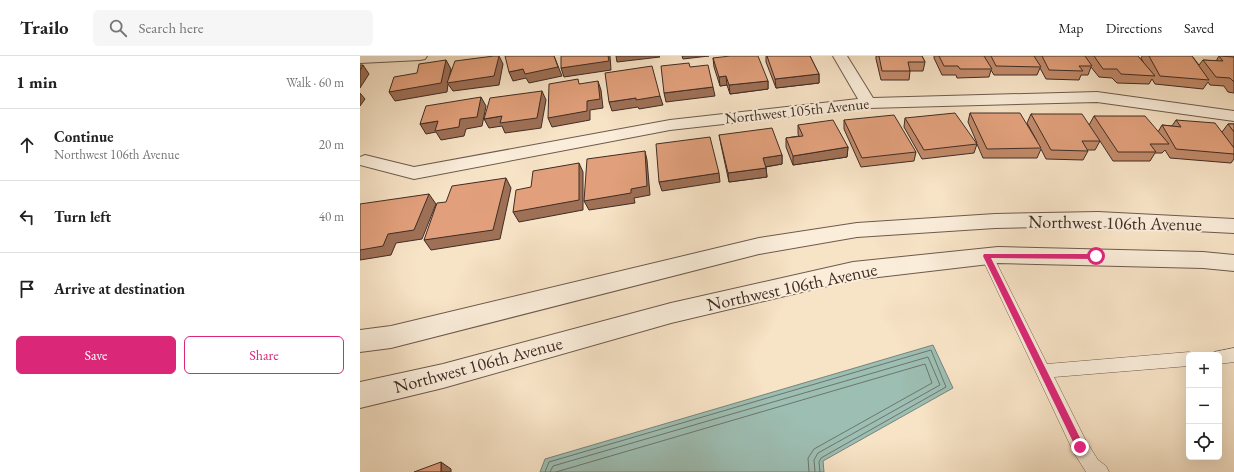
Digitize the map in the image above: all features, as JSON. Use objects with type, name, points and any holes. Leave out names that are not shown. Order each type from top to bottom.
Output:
[{"type":"street","points":[[360,59],[420,56]]},
{"type":"street","points":[[840,56],[868,102]]},
{"type":"street","name":"Northwest 105th Avenue","points":[[364,161],[414,173],[670,126],[868,102],[1097,97],[1234,116]]},
{"type":"street","name":"Northwest 106th Avenue","points":[[360,341],[391,337],[759,246],[857,230],[995,221],[1074,220],[1234,226]]},
{"type":"street","name":"Northwest 106th Avenue","points":[[360,395],[443,376],[671,312],[853,271],[1006,255],[1203,260],[1234,263]]},
{"type":"lane","points":[[987,256],[1080,447],[1092,466],[1100,472]]},
{"type":"lane","points":[[1222,357],[1234,356]]},
{"type":"lane","points":[[1043,371],[1186,359]]},
{"type":"water","points":[[933,345],[953,388],[823,461],[824,472],[540,472],[545,459]]},
{"type":"building","points":[[499,56],[494,76],[447,83],[455,61]]},
{"type":"building","points":[[505,56],[554,56],[558,67],[525,74],[523,69],[509,72]]},
{"type":"building","points":[[561,56],[608,56],[609,61],[561,68]]},
{"type":"building","points":[[730,56],[758,56],[768,81],[729,85],[726,76],[719,77],[713,58]]},
{"type":"building","points":[[767,56],[810,56],[819,74],[775,79]]},
{"type":"building","points":[[879,56],[922,56],[925,62],[908,62],[910,71],[882,71]]},
{"type":"building","points":[[939,56],[984,56],[992,69],[960,69],[958,66],[944,66]]},
{"type":"building","points":[[991,56],[1034,56],[1041,67],[996,66]]},
{"type":"building","points":[[1042,56],[1085,56],[1092,66],[1079,66],[1083,71],[1049,70]]},
{"type":"building","points":[[1094,56],[1138,56],[1155,76],[1121,74],[1117,69],[1103,69]]},
{"type":"building","points":[[1149,56],[1192,56],[1209,80],[1160,76]]},
{"type":"building","points":[[1219,56],[1234,57],[1234,82],[1230,78],[1216,77],[1203,60],[1223,61]]},
{"type":"building","points":[[446,60],[441,83],[389,92],[394,77],[417,73],[419,64]]},
{"type":"building","points":[[689,63],[690,67],[708,65],[713,87],[664,93],[661,66]]},
{"type":"building","points":[[652,66],[660,96],[609,102],[605,73]]},
{"type":"building","points":[[578,79],[579,84],[598,81],[600,99],[587,101],[587,111],[548,118],[549,84]]},
{"type":"building","points":[[542,91],[537,118],[500,123],[502,116],[484,119],[490,98]]},
{"type":"building","points":[[481,97],[477,117],[460,119],[459,127],[435,131],[438,121],[420,124],[426,106]]},
{"type":"building","points":[[955,113],[977,144],[924,150],[905,118]]},
{"type":"building","points":[[970,113],[1020,113],[1041,148],[987,149]]},
{"type":"building","points":[[1031,114],[1082,114],[1100,141],[1082,141],[1088,151],[1051,150]]},
{"type":"building","points":[[894,115],[916,152],[862,158],[844,120]]},
{"type":"building","points":[[1094,116],[1145,116],[1169,144],[1150,144],[1156,152],[1118,152]]},
{"type":"building","points":[[833,120],[848,147],[793,156],[786,138],[803,136],[798,125]]},
{"type":"building","points":[[1176,120],[1215,123],[1234,148],[1234,154],[1176,149],[1162,125],[1181,127]]},
{"type":"building","points":[[1228,124],[1234,124],[1234,132]]},
{"type":"building","points":[[772,128],[782,155],[763,158],[766,168],[728,173],[719,135]]},
{"type":"building","points":[[710,137],[719,173],[659,182],[656,144]]},
{"type":"building","points":[[645,151],[647,186],[631,189],[631,193],[584,201],[587,159]]},
{"type":"building","points":[[579,163],[579,200],[513,212],[516,190],[531,187],[533,171]]},
{"type":"building","points":[[506,178],[493,230],[424,240],[437,203],[446,202],[452,186]]},
{"type":"building","points":[[429,194],[414,230],[388,234],[383,246],[360,250],[360,204]]},
{"type":"building","points":[[441,462],[441,472],[414,472]]},
{"type":"route","points":[[1080,447],[987,256],[1096,256]]}]
